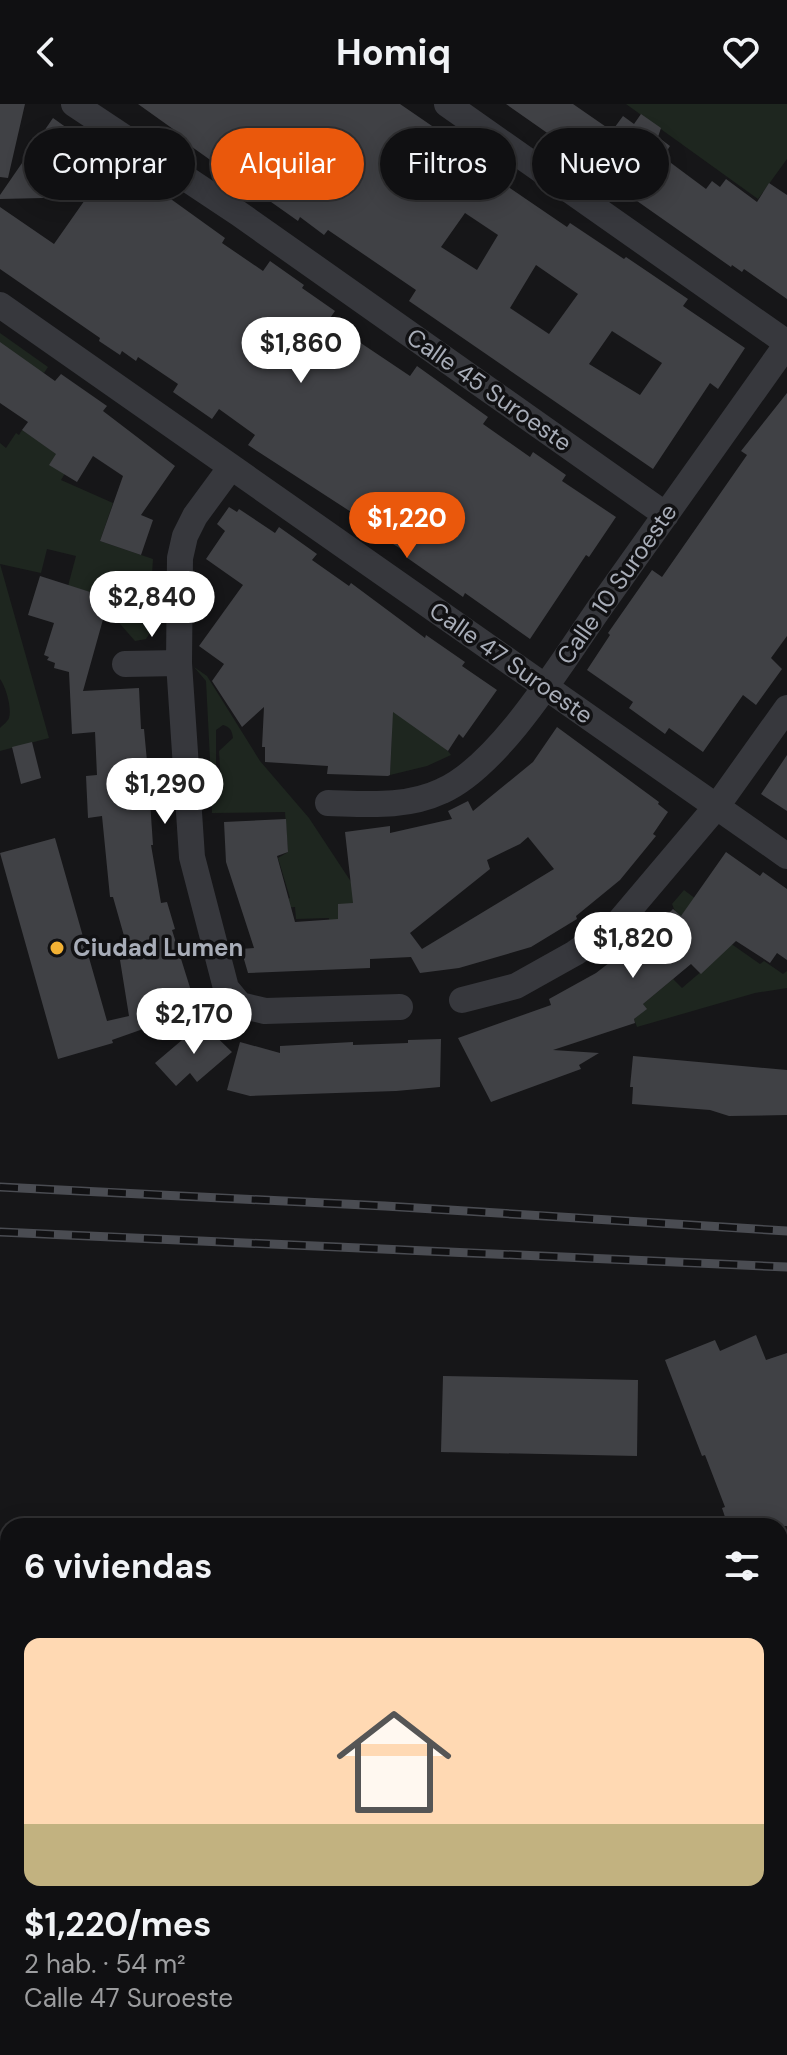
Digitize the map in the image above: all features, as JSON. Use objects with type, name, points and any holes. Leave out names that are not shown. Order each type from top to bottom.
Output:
[{"type":"street","name":"Calle 45 Suroeste","points":[[74,104],[238,213],[666,515]]},
{"type":"street","points":[[447,104],[787,344]]},
{"type":"street","name":"Calle 47 Suroeste","points":[[0,305],[787,856]]},
{"type":"street","name":"Calle 10 Suroeste","points":[[328,803],[386,805],[413,801],[443,791],[491,756],[787,344]]},
{"type":"street","points":[[231,467],[195,516],[185,536],[180,558],[179,663],[192,857],[226,988],[240,1005],[265,1011],[400,1007]]},
{"type":"street","points":[[125,664],[179,663]]},
{"type":"street","points":[[462,1000],[516,986],[575,953],[618,923],[717,806],[787,708]]},
{"type":"shaded area","points":[[626,104],[787,104],[787,159],[758,199],[669,135],[669,128],[659,128]]},
{"type":"shaded area","points":[[0,333],[48,367],[44,373],[0,358]]},
{"type":"shaded area","points":[[22,430],[62,457],[73,460],[61,480],[113,503],[100,541],[153,559],[152,630],[146,639],[135,641],[114,617],[104,614],[108,597],[68,586],[76,556],[47,549],[41,573],[0,564],[0,443],[6,448],[16,433],[19,435]]},
{"type":"shaded area","points":[[0,564],[49,738],[0,751],[0,728],[10,714],[8,698],[0,679]]},
{"type":"shaded area","points":[[278,609],[451,755],[427,766],[390,775],[392,732]]},
{"type":"shaded area","points":[[194,667],[207,676],[260,761],[309,818],[365,903],[339,966],[330,966],[329,918],[296,919],[295,907],[274,909],[273,904],[290,898],[278,858],[288,852],[285,812],[212,813],[211,784],[221,784],[219,751],[233,738],[230,729],[223,725],[216,730],[216,780],[211,779],[206,681]]},
{"type":"shaded area","points":[[684,890],[696,899],[720,936],[760,964],[764,961],[783,974],[787,971],[787,988],[755,993],[637,1027],[634,1019],[646,1009],[643,1004],[673,979],[682,988],[717,958],[672,913],[675,911],[672,904]]},
{"type":"building","points":[[0,104],[25,104],[8,178],[0,177]]},
{"type":"building","points":[[138,104],[400,104],[435,128],[380,128],[380,200],[516,200],[516,192],[567,227],[570,223],[624,259],[626,257],[688,299],[683,306],[745,348],[718,389],[710,383],[653,469],[409,301],[416,290],[328,230],[324,235],[300,217],[298,221],[268,200],[364,200],[364,128],[211,128],[211,160],[195,149],[195,128],[172,128]],"holes":[[[465,213],[498,235],[477,270],[441,247]],[[536,265],[578,294],[549,334],[510,308]],[[612,331],[662,363],[640,395],[589,364]]]},
{"type":"building","points":[[506,104],[573,104],[608,128],[540,128]]},
{"type":"building","points":[[641,114],[661,128],[614,128],[623,116],[634,124]]},
{"type":"building","points":[[53,118],[67,128],[46,128]]},
{"type":"building","points":[[24,160],[24,198],[0,199]]},
{"type":"building","points":[[669,161],[706,189],[712,181],[720,187],[726,179],[757,202],[769,183],[787,195],[787,299],[744,269],[742,272],[636,200],[669,200]]},
{"type":"building","points":[[85,200],[172,200],[225,238],[222,243],[263,271],[270,261],[304,285],[302,288],[335,311],[328,321],[410,376],[417,366],[488,417],[483,424],[530,457],[533,452],[566,475],[562,481],[616,517],[589,557],[586,555],[530,639],[465,593],[463,597],[406,557],[409,554],[366,527],[368,523],[248,445],[255,435],[219,409],[212,419],[173,392],[178,384],[138,357],[136,361],[122,351],[120,355],[0,269],[0,207],[54,244]]},
{"type":"building","points":[[0,342],[55,381],[61,374],[107,406],[103,411],[175,466],[141,515],[153,520],[141,555],[100,541],[123,476],[93,456],[77,482],[49,465],[56,454],[22,430],[28,422],[0,403]]},
{"type":"building","points":[[787,393],[787,636],[771,658],[782,669],[756,705],[743,695],[703,752],[669,728],[665,734],[629,708],[633,702],[587,670],[610,635],[608,633],[652,570],[662,577],[747,455],[741,451]]},
{"type":"building","points":[[229,507],[237,512],[239,509],[275,533],[279,527],[317,554],[312,560],[349,586],[351,583],[425,638],[426,635],[465,662],[462,666],[497,690],[463,738],[459,734],[448,751],[393,712],[388,776],[327,774],[328,766],[265,762],[265,747],[262,747],[264,707],[242,727],[212,681],[224,664],[199,646],[243,585],[206,559],[225,531],[217,524]]},
{"type":"building","points":[[40,576],[109,598],[83,691],[139,688],[148,772],[151,845],[161,903],[167,902],[175,929],[172,930],[197,1010],[112,1040],[113,1043],[58,1059],[0,853],[55,838],[107,1021],[129,1016],[120,960],[130,957],[113,897],[110,897],[102,816],[88,818],[86,776],[97,775],[95,732],[72,734],[69,672],[54,668],[55,663],[44,655],[54,623],[28,615]]},
{"type":"building","points":[[557,727],[659,802],[668,812],[653,834],[656,836],[620,880],[576,916],[577,919],[531,947],[459,968],[420,973],[411,957],[370,959],[370,968],[248,973],[241,949],[254,948],[226,862],[224,822],[286,819],[288,852],[277,856],[295,922],[338,919],[338,904],[353,903],[345,832],[390,826],[390,833],[452,819],[448,811],[468,801],[473,811],[533,762]],"holes":[[[528,837],[554,869],[422,949],[410,933],[490,869],[487,860]]]},
{"type":"building","points":[[32,742],[41,778],[21,784],[12,747]]},
{"type":"building","points":[[787,755],[787,811],[761,794]]},
{"type":"building","points":[[726,852],[760,876],[763,872],[787,889],[787,960],[777,953],[770,963],[736,941],[701,974],[691,964],[643,1004],[647,1009],[634,1019],[635,1023],[553,1050],[599,1053],[579,1065],[581,1069],[491,1102],[458,1038],[551,1005],[549,999],[596,973],[653,929],[673,909],[681,916]]},
{"type":"building","points":[[202,1023],[232,1052],[197,1082],[190,1073],[176,1086],[155,1063]]},
{"type":"building","points":[[441,1039],[440,1087],[250,1096],[227,1090],[240,1042],[280,1053],[280,1046],[408,1043],[408,1040]]},
{"type":"building","points":[[633,1056],[787,1070],[787,1115],[729,1116],[710,1110],[632,1104]]},
{"type":"building","points":[[756,1335],[766,1360],[787,1353],[787,1518],[725,1518],[722,1508],[725,1507],[665,1360],[715,1340],[720,1351]]},
{"type":"building","points":[[443,1376],[638,1380],[637,1456],[441,1452]]},
{"type":"railway","points":[[0,1187],[385,1206],[787,1231]]},
{"type":"railway","points":[[0,1232],[787,1267]]},
{"type":"place","name":"Ciudad Lumen","points":[[57,948]]}]
